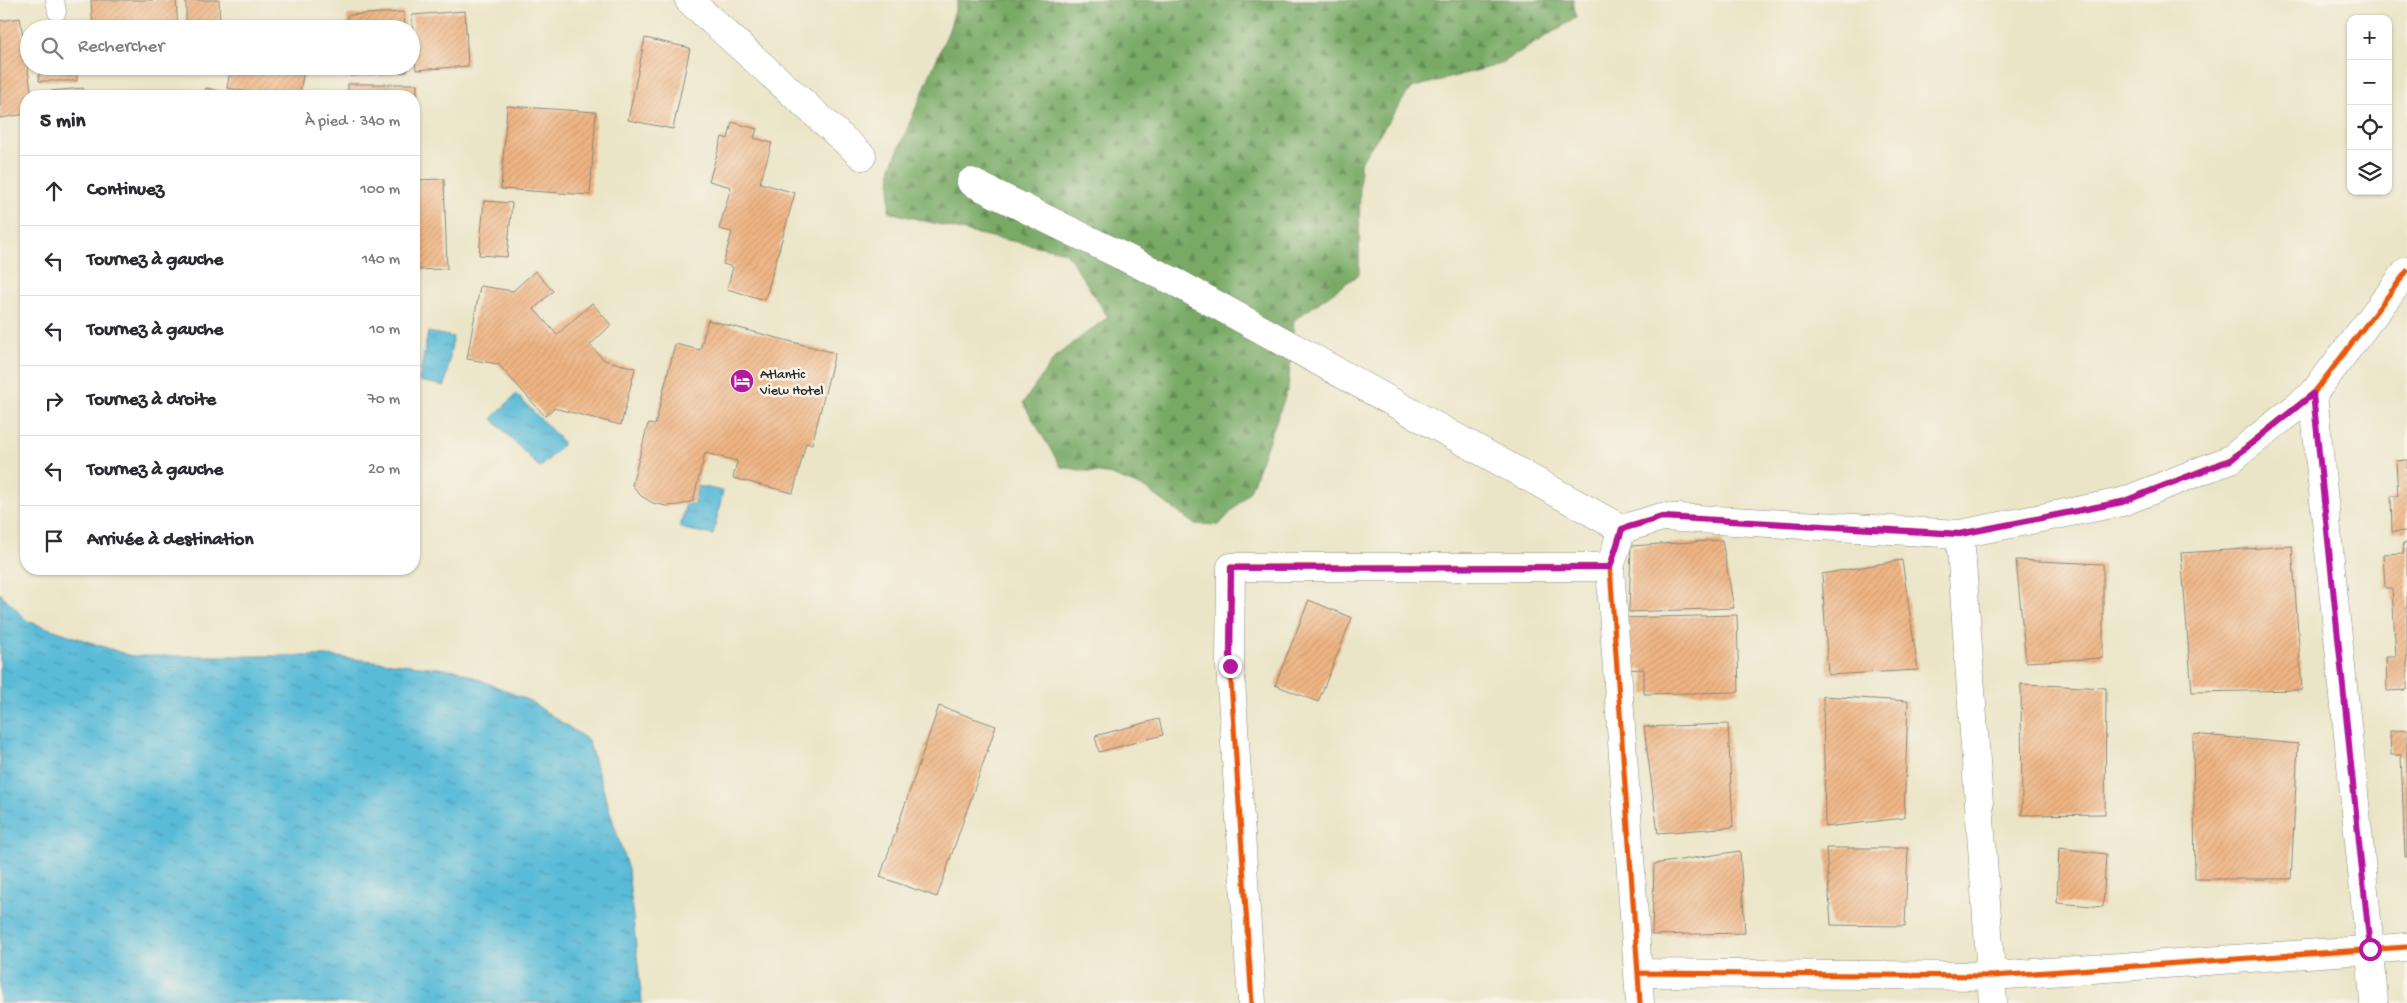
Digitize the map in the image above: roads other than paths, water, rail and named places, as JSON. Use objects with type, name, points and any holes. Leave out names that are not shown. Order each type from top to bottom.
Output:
[{"type":"street","points":[[689,0],[862,156]]},
{"type":"street","points":[[971,182],[1178,283],[1622,529],[1662,517],[1960,534],[2122,502],[2231,460],[2313,394],[2407,271]]},
{"type":"street","points":[[2313,394],[2374,1003]]},
{"type":"street","points":[[1622,529],[1610,567],[1640,1003]]},
{"type":"street","points":[[1960,534],[1993,1003]]},
{"type":"street","points":[[1252,1003],[1230,666],[1231,568],[1610,567]]},
{"type":"street","points":[[1639,973],[1992,976],[2407,947]]},
{"type":"water","points":[[428,332],[453,337],[445,386],[420,381]]},
{"type":"water","points":[[516,394],[564,443],[540,468],[492,419]]},
{"type":"water","points":[[698,486],[723,491],[713,535],[680,528],[686,503],[694,505]]},
{"type":"water","points":[[0,593],[27,621],[131,656],[326,656],[457,670],[530,701],[588,740],[628,870],[642,1003],[0,1003]]},
{"type":"place","name":"Atlantic View Hotel","points":[[742,381]]}]
